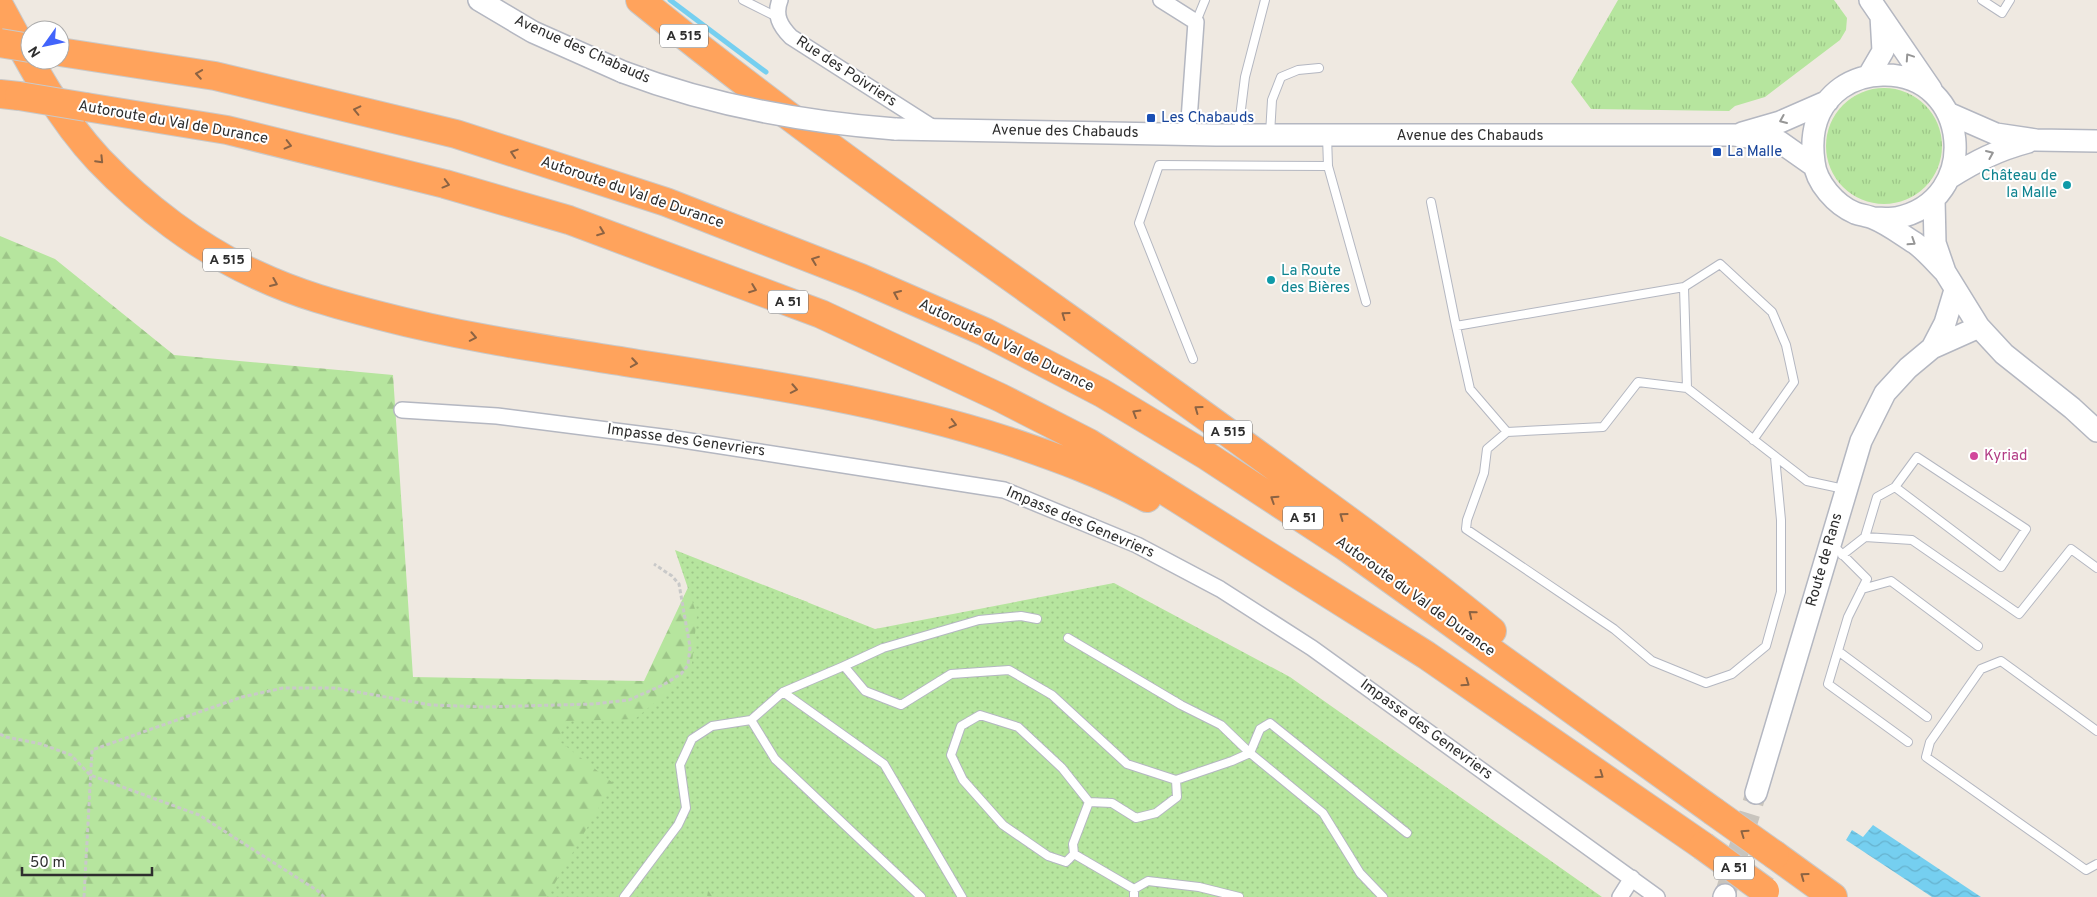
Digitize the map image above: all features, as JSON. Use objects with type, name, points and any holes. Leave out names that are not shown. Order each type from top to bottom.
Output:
[{"type":"highway","name":"A 515","points":[[8,0],[20,30]]},
{"type":"highway","points":[[619,0],[728,72]]},
{"type":"highway","name":"A 515","points":[[640,0],[728,72],[1207,416],[1434,584],[1713,811]]},
{"type":"highway","points":[[0,7],[20,39]]},
{"type":"highway","points":[[0,43],[20,52]]},
{"type":"highway","name":"Autoroute du Val de Durance","points":[[70,54],[215,76],[456,134],[666,202],[861,278],[985,332],[1102,393],[1175,436],[1346,547],[1833,897]]},
{"type":"highway","name":"A 515","points":[[36,70],[44,88],[80,138],[99,160],[136,194],[191,237],[214,252],[271,281],[338,305],[426,328],[532,348],[747,380],[854,400],[959,425],[1044,452],[1139,493],[1426,655]]},
{"type":"highway","name":"Autoroute du Val de Durance","points":[[10,95],[227,130],[446,184],[569,220],[821,314],[1001,398],[1089,444],[1426,655],[1703,846],[1769,894]]},
{"type":"main road","name":"Avenue des Chabauds","points":[[478,0],[533,32],[623,72],[677,90],[776,114],[852,126],[937,130],[1327,136],[1735,134],[1780,142],[1814,166]]},
{"type":"main road","points":[[1869,75],[1883,51],[1875,8]]},
{"type":"main road","points":[[1874,218],[1895,218],[1916,212],[1934,199],[1949,178],[1956,156],[1955,134],[1942,105],[1875,8]]},
{"type":"main road","points":[[2097,140],[2036,140],[1996,134],[1942,105],[1917,82],[1894,75],[1869,75],[1846,85],[1828,101],[1816,121],[1811,143],[1814,166],[1823,185],[1836,201],[1854,212],[1874,218],[1917,245],[1950,281],[1979,327],[2004,354],[2097,430]]},
{"type":"main road","name":"Avenue des Chabauds","points":[[1735,134],[1780,122],[1828,101]]},
{"type":"main road","points":[[1949,178],[1979,159],[2003,149],[2036,140]]},
{"type":"main road","points":[[1934,199],[1935,242],[1950,281]]},
{"type":"main road","name":"Route de Rans","points":[[1932,348],[1945,322],[1950,281]]},
{"type":"main road","name":"Route de Rans","points":[[1756,793],[1836,548],[1846,489],[1861,441],[1885,393],[1908,368],[1932,348],[1979,327]]},
{"type":"street","points":[[777,17],[780,0]]},
{"type":"street","points":[[1160,0],[1196,22],[1188,134]]},
{"type":"street","name":"Rue des Poivriers","points":[[777,17],[783,29],[790,37],[937,130]]},
{"type":"street","name":"Impasse des Genevriers","points":[[402,410],[497,416],[670,438],[1004,490],[1137,545],[1220,589],[1312,648],[1658,897]]},
{"type":"street","points":[[1620,897],[1632,878]]},
{"type":"lane","points":[[743,0],[777,17]]},
{"type":"lane","points":[[1196,22],[1205,0]]},
{"type":"lane","points":[[1238,135],[1245,77],[1264,0]]},
{"type":"lane","points":[[1982,0],[2002,13],[2010,0]]},
{"type":"lane","points":[[1269,135],[1272,100],[1281,77],[1298,70],[1319,68]]},
{"type":"lane","points":[[1327,136],[1328,166],[1366,302]]},
{"type":"lane","points":[[1193,359],[1139,223],[1159,165],[1328,166]]},
{"type":"lane","points":[[1431,202],[1470,389],[1507,432]]},
{"type":"lane","points":[[1456,326],[1684,288],[1720,264],[1772,312],[1786,345],[1794,382],[1754,440]]},
{"type":"lane","points":[[1684,288],[1687,388]]},
{"type":"lane","points":[[1775,457],[1781,520],[1780,592],[1766,646],[1732,674],[1706,683],[1652,661],[1614,629],[1466,529],[1467,520],[1484,473],[1487,449],[1507,432],[1604,427],[1638,382],[1687,388],[1807,481],[1846,489]]},
{"type":"lane","points":[[1865,537],[1877,497],[1895,487],[1917,457],[2026,529],[2000,568],[1895,487]]},
{"type":"lane","points":[[1908,742],[1828,684],[1848,617],[1867,579],[1836,548],[1865,537],[1912,540],[2020,614],[2071,549],[2097,568]]},
{"type":"lane","points":[[1862,589],[1891,581],[1978,646]]},
{"type":"lane","points":[[624,897],[678,825],[686,808],[680,765],[692,739],[712,726],[751,720],[783,692],[883,648],[979,620],[1021,616],[1037,619]]},
{"type":"lane","points":[[1068,638],[1181,705],[1220,725],[1250,753],[1322,813],[1360,873],[1383,897]]},
{"type":"lane","points":[[1838,652],[1927,717]]},
{"type":"lane","points":[[2097,731],[2001,661],[1981,669],[1930,742],[1926,757],[2086,870],[2097,864]]},
{"type":"lane","points":[[844,666],[865,691],[901,705],[951,674],[1009,670],[1052,695],[1127,764],[1176,780],[1250,753],[1260,729],[1270,723],[1407,833]]},
{"type":"lane","points":[[783,692],[884,764],[962,897]]},
{"type":"lane","points":[[1074,854],[1066,862],[1048,856],[1003,825],[963,780],[951,755],[961,726],[980,715],[1018,728],[1062,768],[1089,802],[1112,803],[1136,818],[1156,813],[1177,797],[1176,780]]},
{"type":"lane","points":[[751,720],[776,759],[921,897]]},
{"type":"lane","points":[[1074,854],[1073,844],[1089,802]]},
{"type":"lane","points":[[1074,854],[1134,893],[1148,881],[1199,887],[1239,897]]},
{"type":"path","points":[[84,897],[92,750],[242,698],[283,688],[335,688],[431,705],[485,707],[594,704],[629,700],[663,685],[681,674],[688,665],[690,647],[680,584],[654,564]]},
{"type":"path","points":[[0,734],[41,744],[71,755],[90,775],[199,815],[318,891],[324,897]]},
{"type":"green space","points":[[1618,0],[1834,0],[1847,18],[1846,30],[1840,40],[1765,97],[1735,106],[1729,111],[1591,109],[1571,82]]},
{"type":"green space","points":[[1884,88],[1906,92],[1925,105],[1938,124],[1942,146],[1938,168],[1925,187],[1906,200],[1884,204],[1862,200],[1843,187],[1830,168],[1826,146],[1830,124],[1843,105],[1862,92]]},
{"type":"green space","points":[[0,236],[55,259],[174,355],[393,375],[413,677],[644,681],[699,564],[808,602],[733,775],[820,897],[0,897]]},
{"type":"green space","points":[[675,550],[875,629],[1114,583],[1290,677],[1602,897],[715,897],[708,891],[707,897],[547,897],[613,783],[558,740],[566,721],[635,719],[691,672],[697,615]]},
{"type":"water","points":[[1873,825],[1981,897],[1932,897],[1846,840],[1852,830],[1863,837]]},
{"type":"waterway","points":[[670,0],[766,72]]},
{"type":"tunnel","points":[[1725,895],[1756,793]]},
{"type":"place","name":"Les Chabauds","points":[[1151,118]]},
{"type":"place","name":"La Malle","points":[[1717,152]]},
{"type":"place","name":"Château de la Malle","points":[[2067,185]]},
{"type":"place","name":"La Route des Bières","points":[[1271,280]]},
{"type":"place","name":"Kyriad","points":[[1974,456]]}]
